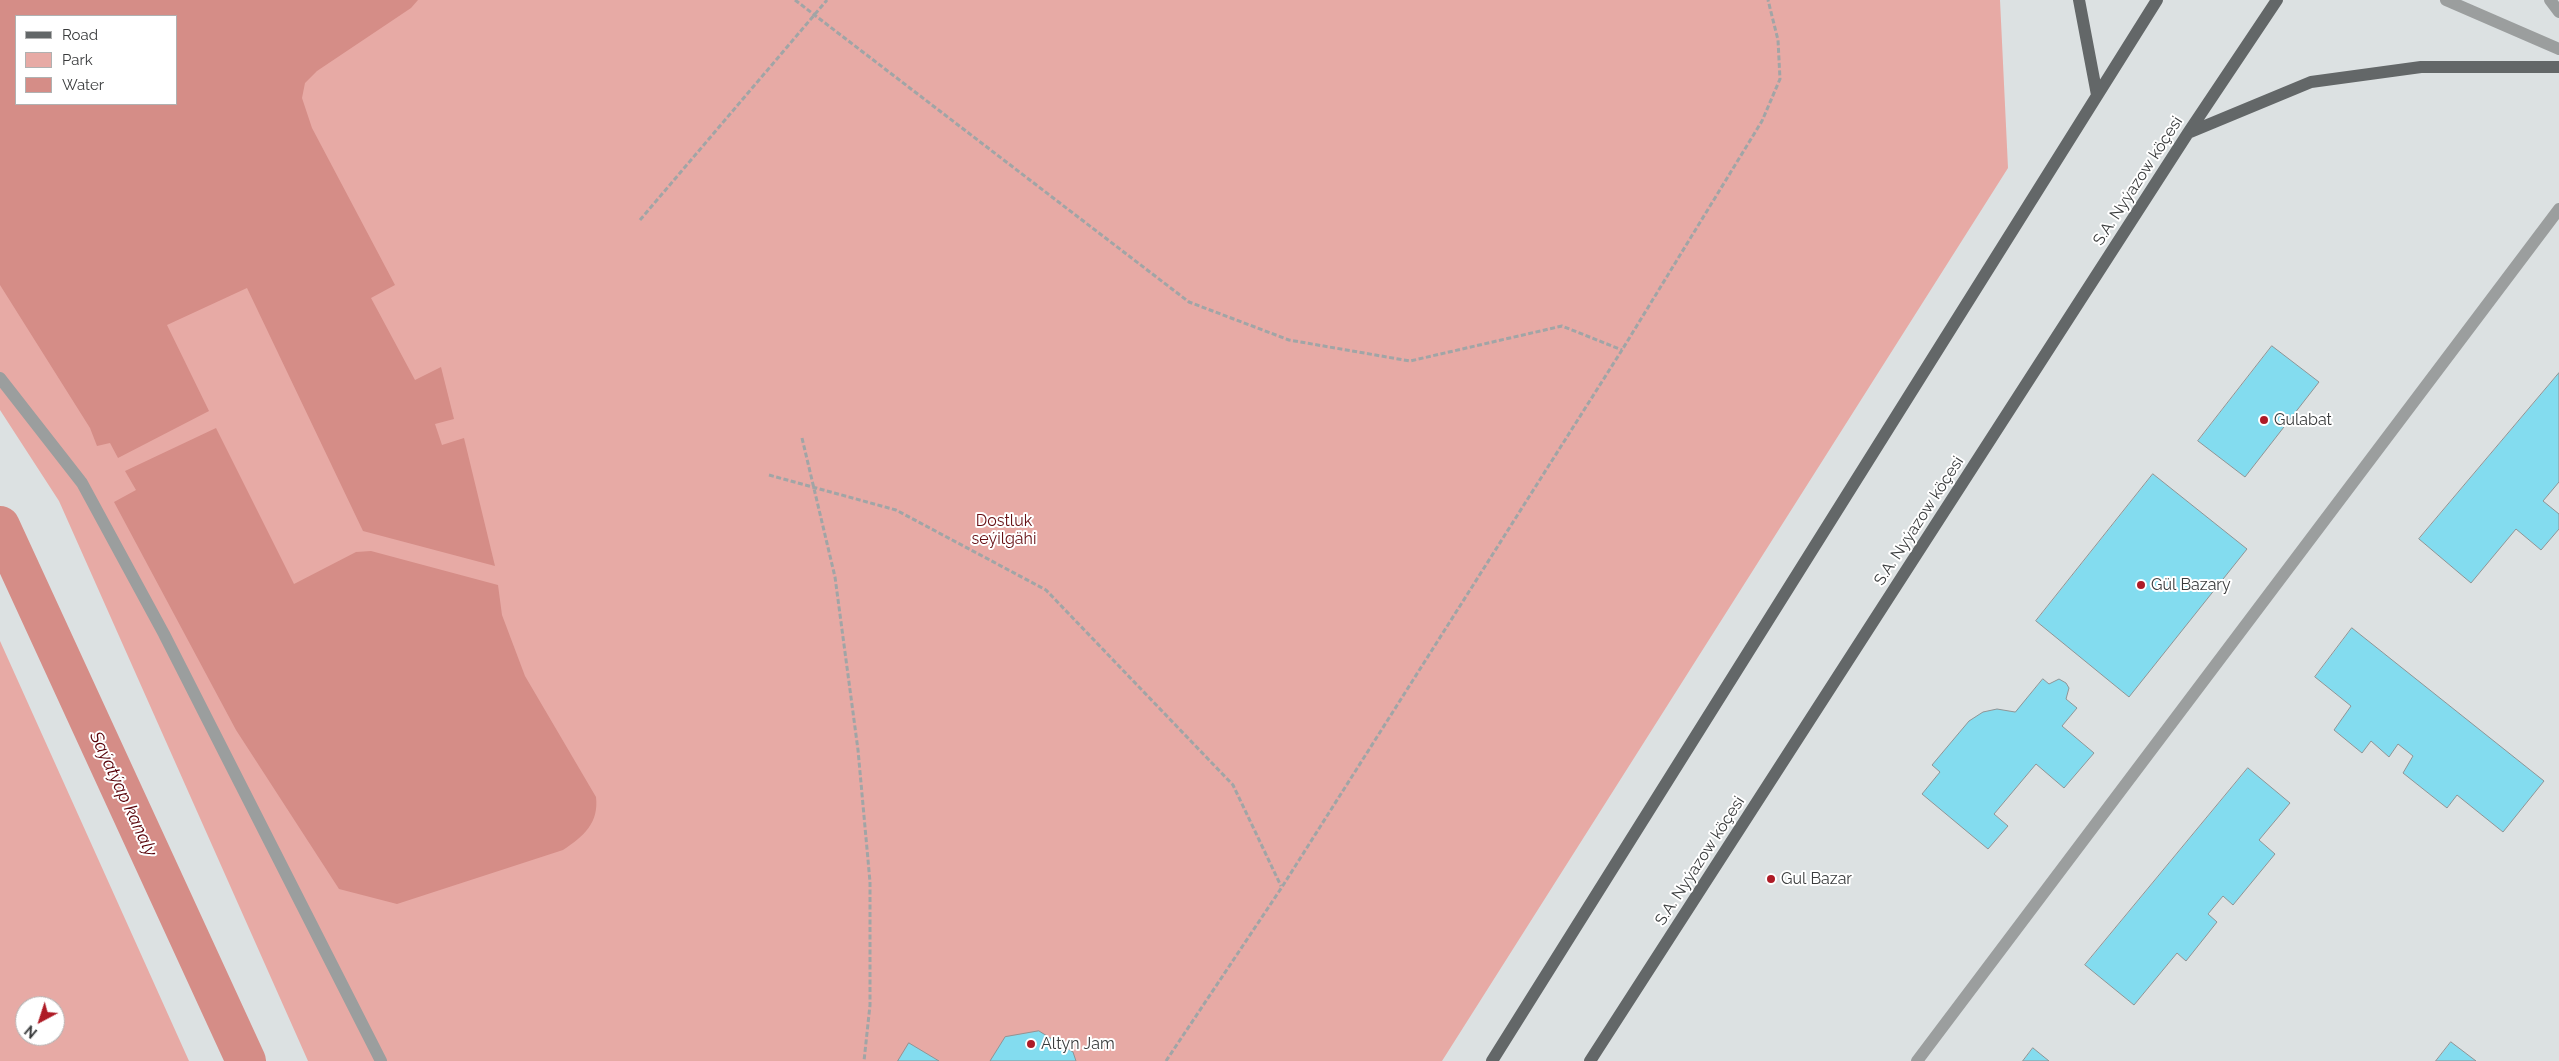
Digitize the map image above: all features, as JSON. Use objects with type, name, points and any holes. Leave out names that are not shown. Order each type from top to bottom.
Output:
[{"type":"main road","points":[[2079,0],[2097,95]]},
{"type":"main road","points":[[1492,1061],[2157,0]]},
{"type":"main road","name":"S.A. Nyýazow köçesi","points":[[1590,1061],[2188,133],[2277,0]]},
{"type":"main road","points":[[2188,133],[2311,82],[2421,67],[2559,67]]},
{"type":"street","points":[[2446,0],[2559,49]]},
{"type":"street","points":[[2550,0],[2559,12]]},
{"type":"street","points":[[1917,1061],[2559,209]]},
{"type":"street","points":[[0,378],[82,482],[164,634],[381,1061]]},
{"type":"path","points":[[795,0],[1189,302],[1288,340],[1410,361],[1562,326],[1622,350]]},
{"type":"path","points":[[640,220],[827,0]]},
{"type":"path","points":[[1166,1061],[1282,887],[1622,350],[1762,121],[1780,79],[1778,40],[1768,0]]},
{"type":"path","points":[[802,438],[835,577],[858,750],[870,882],[870,1005],[864,1061]]},
{"type":"path","points":[[769,475],[896,510],[1046,590],[1233,785],[1282,887]]},
{"type":"green space","name":"Dostluk seýilgähi","points":[[0,0],[2000,0],[2008,168],[1442,1061],[308,1061],[59,501],[0,410]]},
{"type":"green space","points":[[0,641],[189,1061],[0,1061]]},
{"type":"water","points":[[0,0],[418,0],[411,8],[317,71],[305,83],[302,98],[312,128],[395,285],[371,298],[415,380],[441,367],[454,419],[435,424],[442,445],[464,438],[495,566],[363,531],[247,288],[167,325],[209,411],[118,458],[110,443],[97,446],[90,428],[0,285]]},
{"type":"water","points":[[216,428],[294,584],[356,552],[371,551],[498,585],[502,615],[525,676],[596,797],[595,814],[592,822],[583,834],[563,850],[397,904],[339,889],[236,730],[114,502],[136,490],[125,471]]},
{"type":"building","points":[[2272,346],[2319,382],[2245,477],[2198,441]]},
{"type":"building","points":[[2559,373],[2559,482],[2543,501],[2559,514],[2559,529],[2541,550],[2516,529],[2471,583],[2419,539]]},
{"type":"building","name":"Gül Bazary","points":[[2153,474],[2247,549],[2129,697],[2036,621]]},
{"type":"building","points":[[2352,628],[2544,781],[2503,832],[2457,795],[2447,808],[2403,773],[2413,756],[2398,744],[2389,757],[2371,741],[2362,753],[2334,730],[2351,706],[2315,677]]},
{"type":"building","points":[[2043,679],[2049,684],[2059,679],[2066,683],[2069,688],[2066,699],[2077,708],[2062,726],[2094,753],[2064,788],[2036,764],[1994,814],[2008,826],[1988,849],[1922,794],[1940,772],[1932,765],[1969,721],[1983,712],[1997,709],[2015,712]]},
{"type":"building","points":[[2248,768],[2290,803],[2259,840],[2275,854],[2233,905],[2223,896],[2208,914],[2217,922],[2186,961],[2177,953],[2134,1005],[2085,965]]},
{"type":"building","name":"Altyn Jam","points":[[1039,1031],[1073,1052],[1076,1061],[990,1061],[1005,1037]]},
{"type":"building","points":[[2451,1042],[2476,1061],[2436,1061]]},
{"type":"building","points":[[909,1043],[939,1061],[898,1061]]},
{"type":"building","points":[[2033,1048],[2049,1061],[2023,1061]]},
{"type":"waterway","name":"Saýatýap kanaly","points":[[0,526],[246,1061]]},
{"type":"place","name":"Gulabat","points":[[2264,420]]},
{"type":"place","name":"Gül Bazary","points":[[2141,585]]},
{"type":"place","name":"Gul Bazar","points":[[1771,879]]},
{"type":"place","name":"Altyn Jam","points":[[1031,1044]]}]
